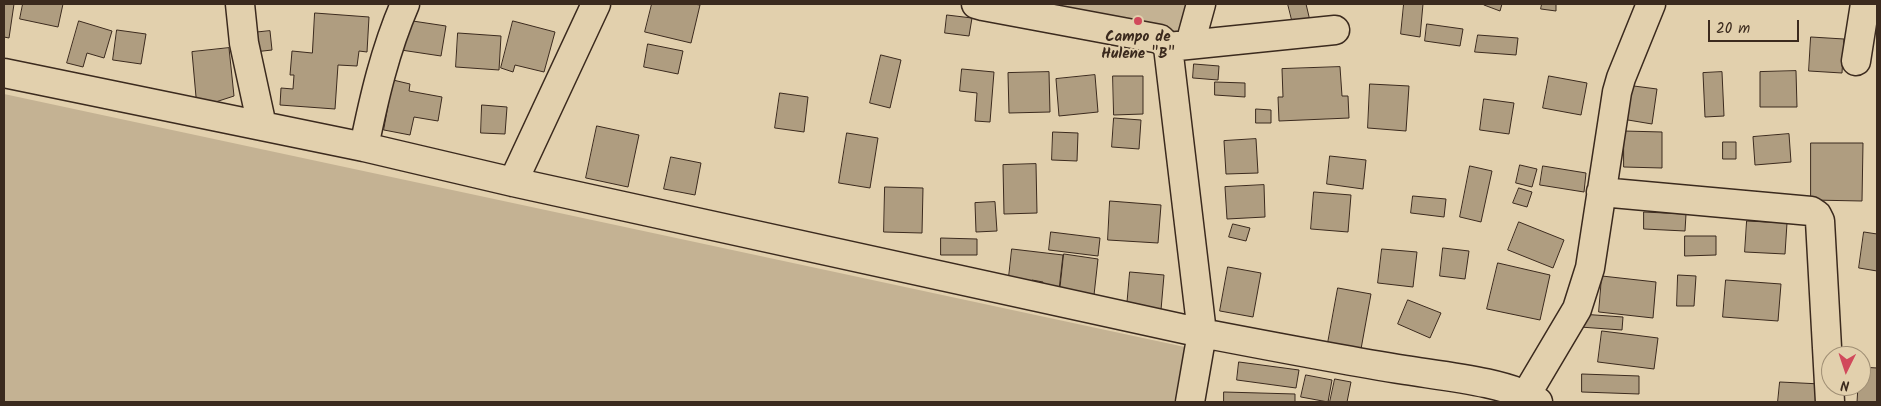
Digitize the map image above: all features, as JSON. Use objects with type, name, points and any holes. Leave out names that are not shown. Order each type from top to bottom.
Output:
[{"type":"street","points":[[240,4],[244,43],[262,126]]},
{"type":"street","points":[[364,147],[377,85],[405,4]]},
{"type":"street","points":[[513,182],[596,4]]},
{"type":"street","points":[[976,4],[1160,39],[1179,46],[1335,30]]},
{"type":"street","points":[[1190,402],[1202,333],[1179,46],[1201,4]]},
{"type":"street","points":[[4,73],[364,147],[513,182],[1202,333],[1299,352],[1481,383],[1529,400],[1577,309],[1590,268],[1621,78],[1651,4]]},
{"type":"street","points":[[1856,61],[1865,4]]},
{"type":"street","points":[[1601,192],[1811,210],[1818,215],[1820,221],[1830,402]]},
{"type":"shaded area","name":"Campo de Hulene \"B\"","points":[[978,4],[1195,4],[1190,36]]},
{"type":"shaded area","points":[[4,94],[1185,347],[1174,402],[4,402]]},
{"type":"building","points":[[4,4],[14,4],[9,38],[4,37]]},
{"type":"building","points":[[23,4],[63,4],[58,27],[20,19]]},
{"type":"building","points":[[652,4],[700,5],[691,43],[645,32]]},
{"type":"building","points":[[1288,4],[1306,4],[1311,25],[1294,28]]},
{"type":"building","points":[[1404,4],[1423,4],[1420,37],[1401,34]]},
{"type":"building","points":[[1484,4],[1502,4],[1500,11]]},
{"type":"building","points":[[1542,4],[1556,4],[1556,11],[1541,9]]},
{"type":"building","points":[[315,13],[369,17],[367,52],[359,51],[357,66],[338,65],[335,109],[280,105],[281,88],[293,89],[294,75],[290,75],[292,51],[312,53]]},
{"type":"building","points":[[947,15],[972,18],[969,36],[945,33]]},
{"type":"building","points":[[406,20],[446,26],[441,56],[401,50]]},
{"type":"building","points":[[79,21],[112,31],[104,58],[87,53],[83,67],[67,63]]},
{"type":"building","points":[[513,21],[555,32],[544,72],[515,65],[513,72],[501,68]]},
{"type":"building","points":[[1427,24],[1463,29],[1460,46],[1425,41]]},
{"type":"building","points":[[117,30],[146,34],[141,64],[113,60]]},
{"type":"building","points":[[270,31],[272,50],[254,52],[251,33]]},
{"type":"building","points":[[458,33],[501,36],[499,70],[456,67]]},
{"type":"building","points":[[1478,35],[1518,38],[1516,55],[1475,52]]},
{"type":"building","points":[[1811,37],[1844,39],[1842,73],[1809,71]]},
{"type":"building","points":[[648,44],[683,51],[678,74],[644,67]]},
{"type":"building","points":[[229,48],[234,96],[197,108],[192,52]]},
{"type":"building","points":[[881,55],[901,60],[890,108],[870,103]]},
{"type":"building","points":[[1194,64],[1219,66],[1218,80],[1193,78]]},
{"type":"building","points":[[1340,67],[1342,96],[1348,96],[1349,118],[1279,121],[1278,97],[1283,97],[1282,69]]},
{"type":"building","points":[[962,69],[994,72],[990,122],[975,121],[977,93],[960,91]]},
{"type":"building","points":[[1796,71],[1797,107],[1760,107],[1760,72]]},
{"type":"building","points":[[1049,72],[1050,112],[1009,113],[1008,73]]},
{"type":"building","points":[[1722,72],[1724,116],[1705,117],[1703,73]]},
{"type":"building","points":[[1095,75],[1098,112],[1059,116],[1056,79]]},
{"type":"building","points":[[1113,76],[1143,76],[1143,114],[1114,115]]},
{"type":"building","points":[[1549,76],[1587,83],[1581,115],[1543,108]]},
{"type":"building","points":[[393,80],[410,84],[409,91],[442,97],[438,121],[414,117],[410,135],[384,130]]},
{"type":"building","points":[[1215,82],[1245,83],[1245,97],[1215,95]]},
{"type":"building","points":[[1370,84],[1409,86],[1406,131],[1368,128]]},
{"type":"building","points":[[1626,85],[1657,89],[1652,124],[1622,119]]},
{"type":"building","points":[[780,93],[808,97],[804,132],[775,128]]},
{"type":"building","points":[[1484,99],[1514,103],[1509,134],[1480,130]]},
{"type":"building","points":[[482,105],[507,107],[505,134],[481,133]]},
{"type":"building","points":[[1256,109],[1271,110],[1271,123],[1256,123]]},
{"type":"building","points":[[1114,118],[1141,120],[1139,149],[1112,147]]},
{"type":"building","points":[[597,126],[639,135],[628,187],[586,178]]},
{"type":"building","points":[[1624,131],[1662,132],[1662,168],[1624,167]]},
{"type":"building","points":[[1053,132],[1078,133],[1077,161],[1052,160]]},
{"type":"building","points":[[847,133],[878,138],[870,188],[839,183]]},
{"type":"building","points":[[1789,134],[1791,162],[1755,165],[1753,137]]},
{"type":"building","points":[[1256,139],[1258,173],[1226,174],[1224,141]]},
{"type":"building","points":[[1723,142],[1736,142],[1736,159],[1723,159]]},
{"type":"building","points":[[1811,143],[1863,143],[1862,201],[1811,200]]},
{"type":"building","points":[[1330,156],[1366,160],[1363,189],[1327,184]]},
{"type":"building","points":[[671,157],[701,163],[695,195],[664,189]]},
{"type":"building","points":[[1036,164],[1037,213],[1004,214],[1003,165]]},
{"type":"building","points":[[1520,165],[1537,169],[1532,187],[1516,183]]},
{"type":"building","points":[[1470,166],[1492,171],[1481,222],[1460,217]]},
{"type":"building","points":[[1543,166],[1586,173],[1584,192],[1540,185]]},
{"type":"building","points":[[1264,185],[1265,217],[1227,219],[1225,187]]},
{"type":"building","points":[[885,187],[923,188],[922,233],[884,232]]},
{"type":"building","points":[[1519,188],[1532,192],[1527,207],[1513,203]]},
{"type":"building","points":[[1314,192],[1351,195],[1348,232],[1311,229]]},
{"type":"building","points":[[1413,196],[1446,199],[1444,217],[1411,213]]},
{"type":"building","points":[[1110,201],[1161,205],[1158,243],[1108,240]]},
{"type":"building","points":[[995,202],[997,231],[976,232],[975,203]]},
{"type":"building","points":[[1644,212],[1686,214],[1685,231],[1644,229]]},
{"type":"building","points":[[1747,221],[1787,223],[1785,254],[1745,252]]},
{"type":"building","points":[[1519,222],[1564,240],[1553,268],[1508,250]]},
{"type":"building","points":[[1233,224],[1250,228],[1246,241],[1229,237]]},
{"type":"building","points":[[1051,232],[1100,238],[1098,256],[1049,250]]},
{"type":"building","points":[[1864,232],[1877,234],[1877,271],[1859,268]]},
{"type":"building","points":[[1685,236],[1716,236],[1716,255],[1685,256]]},
{"type":"building","points":[[941,238],[977,239],[977,255],[941,255]]},
{"type":"building","points":[[1443,248],[1469,251],[1465,279],[1440,276]]},
{"type":"building","points":[[1012,249],[1063,255],[1058,299],[1041,297],[1043,282],[1032,280],[1031,289],[1008,286]]},
{"type":"building","points":[[1382,249],[1417,252],[1413,287],[1378,283]]},
{"type":"building","points":[[1064,254],[1098,259],[1094,295],[1060,291]]},
{"type":"building","points":[[1498,263],[1550,275],[1540,320],[1487,309]]},
{"type":"building","points":[[1228,267],[1261,273],[1253,317],[1220,311]]},
{"type":"building","points":[[1130,272],[1164,275],[1161,310],[1127,307]]},
{"type":"building","points":[[1678,275],[1696,276],[1694,306],[1677,306]]},
{"type":"building","points":[[1602,276],[1656,282],[1653,318],[1599,312]]},
{"type":"building","points":[[1726,280],[1781,284],[1778,321],[1723,317]]},
{"type":"building","points":[[1338,288],[1371,294],[1361,349],[1328,343]]},
{"type":"building","points":[[1408,300],[1441,313],[1430,338],[1398,324]]},
{"type":"building","points":[[1581,314],[1623,317],[1622,330],[1580,327]]},
{"type":"building","points":[[1602,331],[1658,338],[1654,369],[1598,362]]},
{"type":"building","points":[[1239,362],[1299,370],[1296,388],[1237,380]]},
{"type":"building","points":[[1871,368],[1877,368],[1877,402],[1857,402],[1857,396],[1871,396]]},
{"type":"building","points":[[1582,374],[1639,376],[1639,394],[1582,392]]},
{"type":"building","points":[[1306,375],[1332,380],[1328,402],[1301,397]]},
{"type":"building","points":[[1335,379],[1351,382],[1347,402],[1330,402]]},
{"type":"building","points":[[1780,382],[1821,384],[1819,402],[1778,402]]},
{"type":"building","points":[[1224,392],[1295,394],[1295,402],[1224,402]]},
{"type":"place","name":"Campo de Hulene \"B\"","points":[[1138,21]]}]
